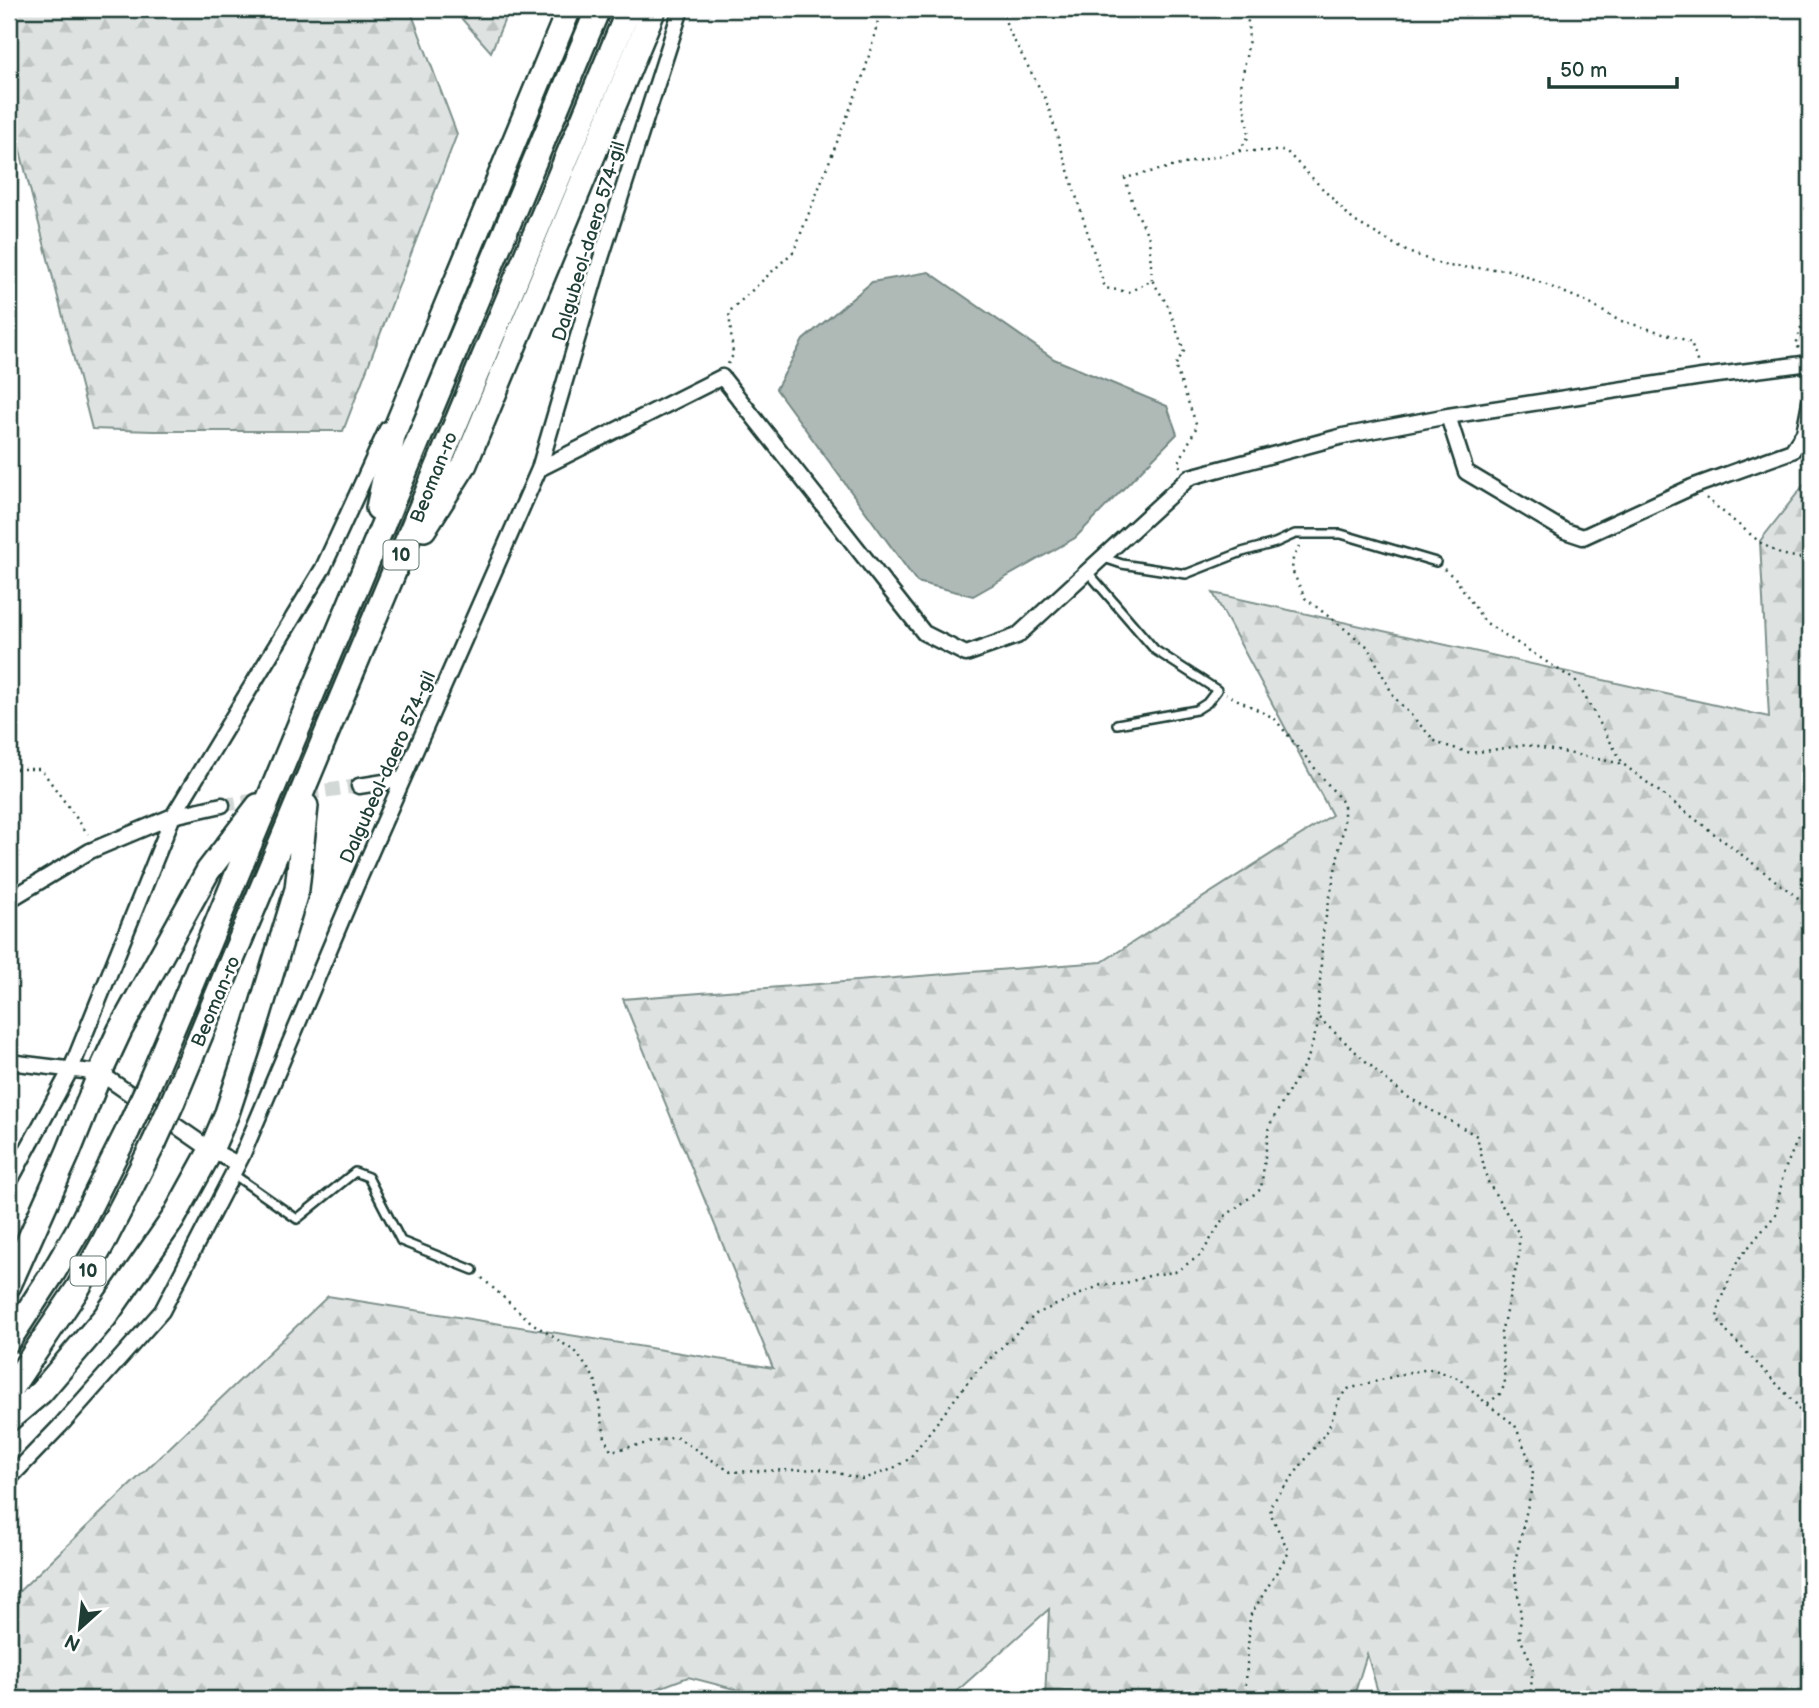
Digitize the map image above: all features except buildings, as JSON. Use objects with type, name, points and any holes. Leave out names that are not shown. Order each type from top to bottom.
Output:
[{"type":"highway","points":[[365,566],[394,432],[569,9]]},
{"type":"highway","name":"Beoman-ro","points":[[9,1340],[72,1241],[128,1130],[598,9]]},
{"type":"highway","name":"Beoman-ro","points":[[9,1391],[78,1288],[173,1101],[629,9]]},
{"type":"highway","points":[[389,585],[465,464],[654,9]]},
{"type":"highway","points":[[9,1419],[41,1392],[105,1317],[173,1219],[211,1150],[227,1113],[297,889],[309,779]]},
{"type":"highway","points":[[9,1284],[120,1030],[208,871],[276,781]]},
{"type":"street","name":"Dalgubeol-daero 574-gil","points":[[9,1479],[162,1311],[235,1169],[538,469],[601,258],[681,9]]},
{"type":"street","points":[[9,1183],[71,1069],[173,816],[323,568],[468,253]]},
{"type":"street","points":[[538,469],[722,377],[924,633],[966,654],[1017,636],[1190,477],[1343,436],[1448,416],[1810,363]]},
{"type":"street","points":[[1448,416],[1466,472],[1566,531],[1583,537],[1692,487],[1792,451],[1804,433],[1810,402]]},
{"type":"street","points":[[359,786],[403,779]]},
{"type":"street","points":[[9,900],[99,848],[173,816],[222,805]]},
{"type":"street","points":[[9,1062],[100,1073],[235,1169]]},
{"type":"lane","points":[[1102,557],[1122,564],[1186,573],[1295,534],[1341,534],[1436,562]]},
{"type":"lane","points":[[1087,571],[1155,650],[1217,690],[1207,703],[1196,710],[1117,724]]},
{"type":"lane","points":[[235,1169],[297,1219],[355,1172],[368,1177],[401,1241],[473,1269]]},
{"type":"path","points":[[722,377],[733,355],[729,312],[794,251],[864,71],[881,9]]},
{"type":"path","points":[[1001,9],[1009,31],[1046,100],[1105,288],[1129,292],[1152,280]]},
{"type":"path","points":[[1239,151],[1249,136],[1241,86],[1249,39],[1247,9]]},
{"type":"path","points":[[1190,477],[1178,464],[1197,426],[1175,366],[1184,351],[1168,306],[1152,280],[1149,238],[1133,204],[1125,178],[1239,151],[1286,151],[1354,221],[1408,252],[1446,266],[1510,270],[1585,301],[1618,320],[1691,343],[1702,377]]},
{"type":"path","points":[[1796,345],[1810,296]]},
{"type":"path","points":[[1692,487],[1780,554],[1810,560]]},
{"type":"path","points":[[1295,534],[1300,545],[1293,558],[1292,570],[1306,598],[1368,647],[1394,696],[1437,743],[1471,753],[1527,745],[1623,764]]},
{"type":"path","points":[[1436,562],[1455,578],[1485,622],[1576,681],[1623,764],[1806,904],[1810,910]]},
{"type":"path","points":[[473,1269],[532,1323],[576,1352],[595,1379],[605,1438],[611,1451],[676,1437],[730,1472],[821,1469],[862,1479],[890,1470],[909,1459],[974,1374],[1036,1314],[1101,1285],[1122,1284],[1152,1275],[1175,1272],[1200,1255],[1224,1217],[1261,1189],[1269,1126],[1308,1058],[1319,1018],[1323,932],[1344,825],[1344,804],[1274,718],[1217,690]]},
{"type":"path","points":[[9,769],[41,769],[99,848]]},
{"type":"path","points":[[1319,1018],[1406,1096],[1478,1136],[1487,1181],[1519,1234],[1519,1255],[1501,1333],[1505,1384],[1500,1394],[1487,1404]]},
{"type":"path","points":[[1810,1123],[1800,1134],[1783,1174],[1776,1214],[1738,1260],[1720,1301],[1717,1318],[1727,1332],[1798,1406],[1810,1456]]},
{"type":"path","points":[[1245,1699],[1250,1616],[1289,1552],[1271,1515],[1270,1506],[1328,1430],[1340,1397],[1348,1389],[1410,1372],[1432,1369],[1460,1379],[1515,1425],[1533,1469],[1532,1487],[1514,1566],[1521,1616],[1519,1636],[1533,1666],[1530,1699]]},
{"type":"green space","points":[[9,9],[410,9],[457,134],[343,431],[92,429],[15,131],[9,524]]},
{"type":"green space","points":[[453,9],[509,9],[491,52]]},
{"type":"green space","points":[[1810,477],[1810,1699],[1380,1699],[1367,1654],[1353,1699],[1045,1699],[1049,1609],[948,1699],[773,1699],[688,1677],[630,1699],[9,1699],[9,1601],[328,1296],[773,1368],[623,999],[1102,962],[1332,815],[1213,593],[1769,717],[1760,541]]},
{"type":"shaded area","points":[[929,272],[1054,359],[1167,406],[1177,434],[1075,538],[973,596],[917,582],[776,389],[803,340],[872,282]]},
{"type":"tunnel","points":[[222,805],[359,786]]}]
